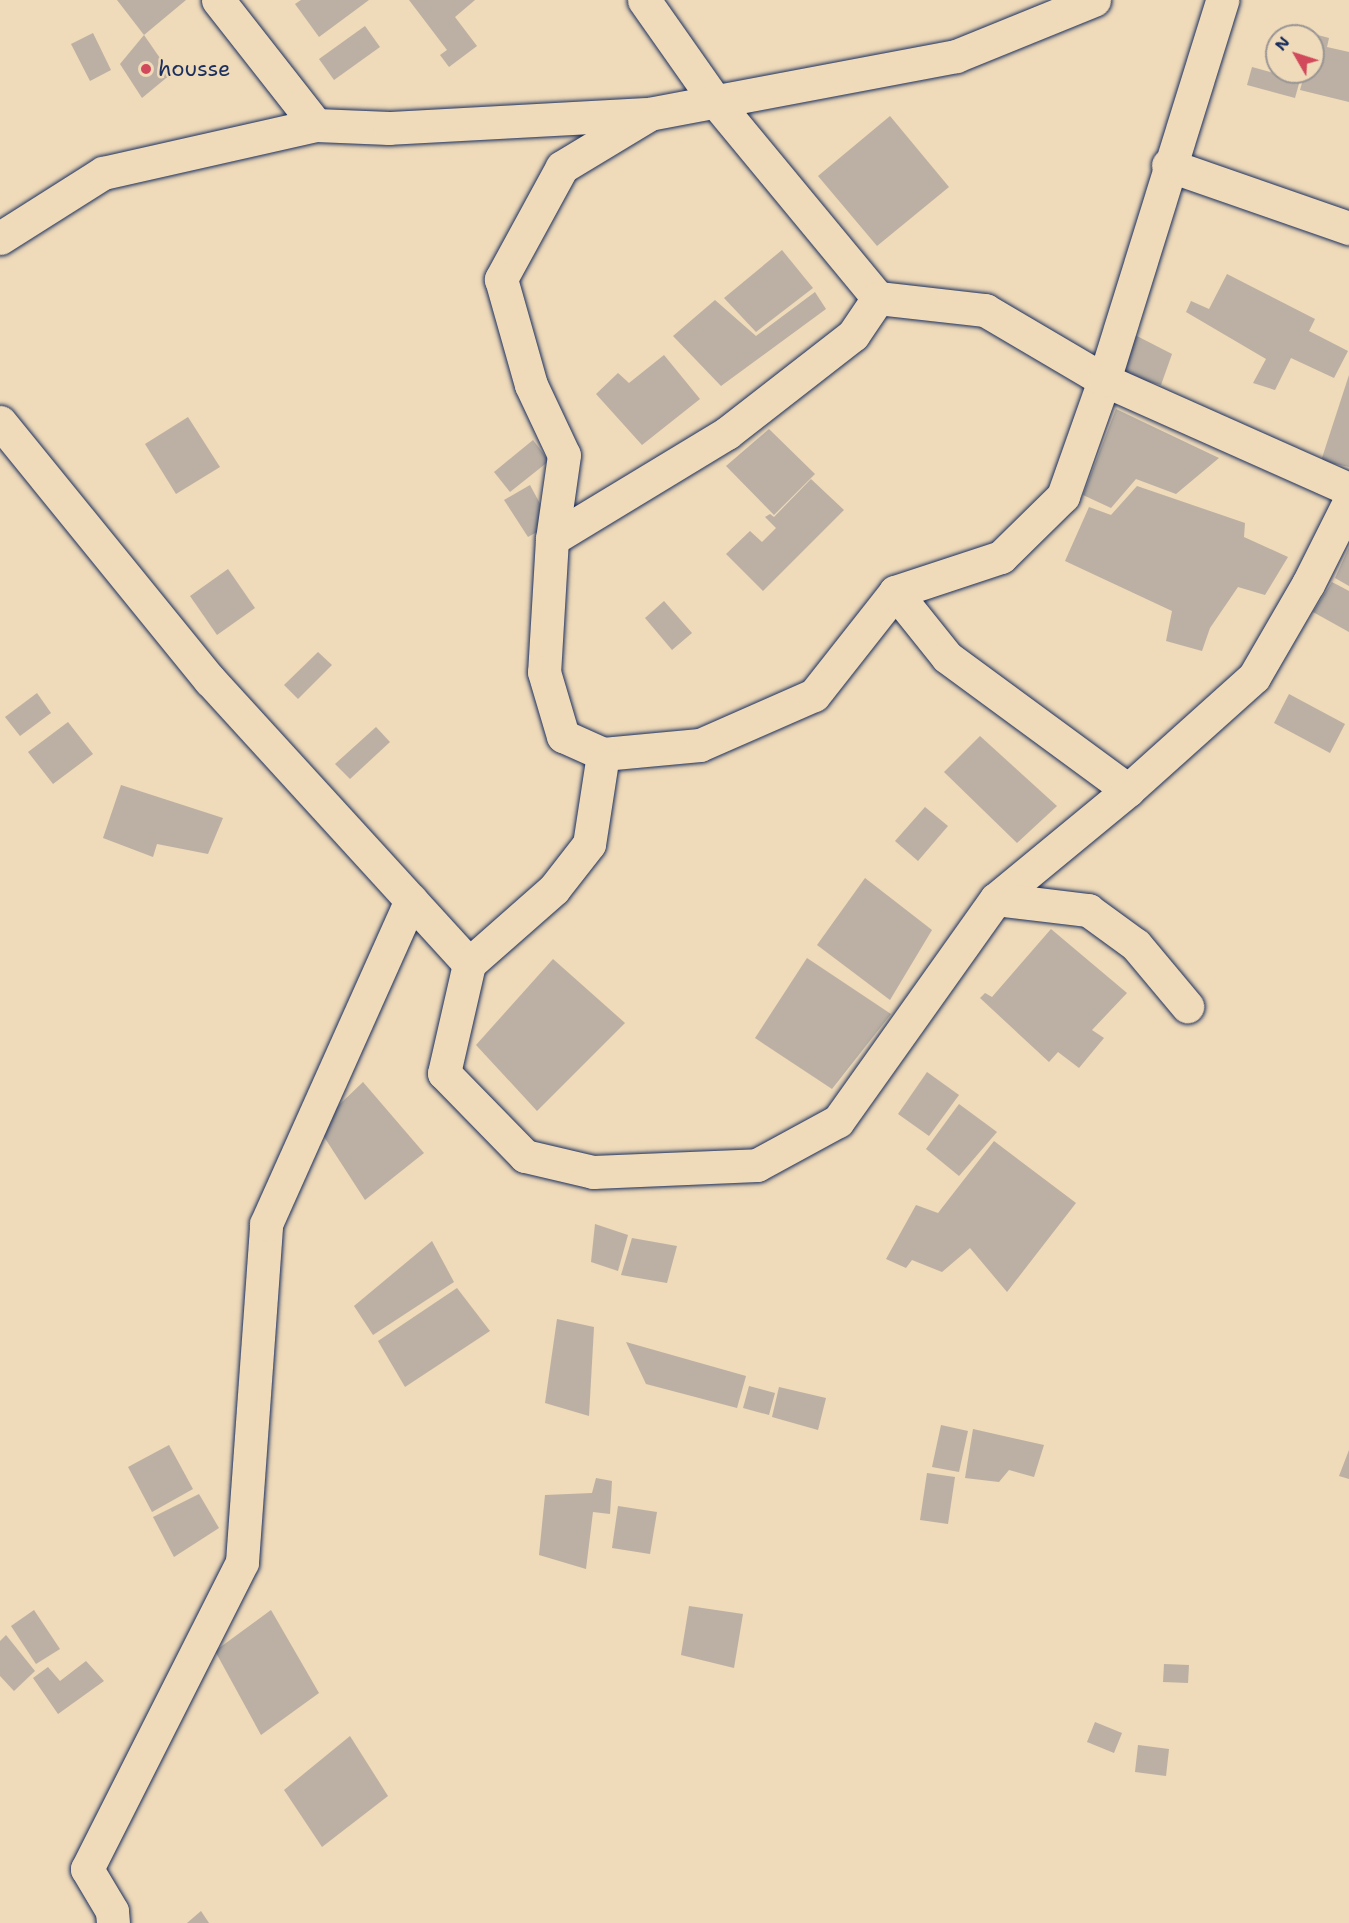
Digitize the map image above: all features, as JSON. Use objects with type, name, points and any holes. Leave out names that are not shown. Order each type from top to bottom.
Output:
[{"type":"street","points":[[218,0],[316,125]]},
{"type":"street","points":[[644,0],[715,101],[879,298],[986,310],[1104,380],[1349,489]]},
{"type":"street","points":[[0,238],[103,173],[316,125],[388,128],[650,114],[956,56],[1094,0]]},
{"type":"street","points":[[650,114],[562,167],[501,279],[531,385],[564,455],[552,539],[544,672],[563,736],[603,754],[700,745],[814,695],[895,592],[1001,556],[1063,496],[1104,380],[1168,165],[1222,0]]},
{"type":"street","points":[[1168,165],[1349,228]]},
{"type":"street","points":[[552,539],[727,433],[853,335],[879,298]]},
{"type":"street","points":[[0,422],[210,680],[469,964]]},
{"type":"street","points":[[603,754],[589,844],[554,889],[469,964],[444,1073],[525,1156],[593,1172],[757,1165],[838,1121],[996,898],[1128,790],[1254,677],[1308,584],[1349,502]]},
{"type":"street","points":[[895,592],[947,657],[1128,790]]},
{"type":"street","points":[[996,898],[1088,910],[1136,945],[1187,1006]]},
{"type":"street","points":[[113,1923],[111,1911],[87,1869],[242,1562],[266,1224],[411,900]]},
{"type":"building","points":[[117,0],[186,0],[144,35]]},
{"type":"building","points":[[301,0],[369,0],[319,37],[295,4]]},
{"type":"building","points":[[409,0],[475,0],[455,17],[477,46],[449,67],[440,55],[447,50]]},
{"type":"building","points":[[365,26],[380,47],[334,80],[319,59]]},
{"type":"building","points":[[93,33],[111,70],[90,81],[71,44]]},
{"type":"building","name":"housse","points":[[144,35],[171,74],[142,98],[120,64]]},
{"type":"building","points":[[1325,37],[1329,38],[1327,47],[1349,52],[1349,102],[1300,90],[1302,84],[1325,84]]},
{"type":"building","points":[[1252,67],[1265,71],[1265,84],[1299,84],[1295,98],[1247,85]]},
{"type":"building","points":[[890,116],[949,187],[877,246],[818,176]]},
{"type":"building","points":[[782,250],[813,288],[756,332],[724,298]]},
{"type":"building","points":[[1227,274],[1315,319],[1309,331],[1348,351],[1334,378],[1291,358],[1275,390],[1253,383],[1266,359],[1186,312],[1191,301],[1209,309]]},
{"type":"building","points":[[815,292],[826,309],[721,386],[673,336],[715,300],[756,336]]},
{"type":"building","points":[[1133,334],[1172,354],[1161,385],[1118,374]]},
{"type":"building","points":[[664,355],[700,399],[642,445],[596,394],[618,373],[629,383]]},
{"type":"building","points":[[1349,375],[1349,467],[1321,461]]},
{"type":"building","points":[[1116,409],[1219,458],[1176,494],[1136,479],[1111,508],[1083,495]]},
{"type":"building","points":[[188,417],[220,467],[176,494],[145,444]]},
{"type":"building","points":[[769,429],[815,474],[774,515],[726,466]]},
{"type":"building","points":[[533,440],[549,461],[510,492],[494,472]]},
{"type":"building","points":[[811,479],[844,510],[763,591],[726,554],[750,531],[762,542],[776,528],[765,517],[770,514],[774,517]]},
{"type":"building","points":[[530,485],[551,524],[528,537],[504,500]]},
{"type":"building","points":[[1137,486],[1245,523],[1244,537],[1288,557],[1265,595],[1238,587],[1210,628],[1202,651],[1166,641],[1172,611],[1065,561],[1089,507],[1111,515]]},
{"type":"building","points":[[1349,547],[1349,586],[1335,578]]},
{"type":"building","points":[[228,569],[255,608],[217,635],[190,596]]},
{"type":"building","points":[[1332,582],[1349,591],[1349,632],[1313,612]]},
{"type":"building","points":[[664,601],[692,633],[672,650],[645,618]]},
{"type":"building","points":[[318,652],[332,665],[298,699],[284,685]]},
{"type":"building","points":[[37,693],[51,713],[20,736],[5,717]]},
{"type":"building","points":[[1289,694],[1345,724],[1330,753],[1274,723]]},
{"type":"building","points":[[68,722],[93,754],[53,784],[28,752]]},
{"type":"building","points":[[376,727],[390,742],[350,779],[335,764]]},
{"type":"building","points":[[980,736],[1057,806],[1017,843],[944,772]]},
{"type":"building","points":[[121,785],[223,818],[208,854],[157,844],[153,857],[103,838]]},
{"type":"building","points":[[925,807],[948,826],[918,861],[895,841]]},
{"type":"building","points":[[865,878],[932,930],[890,1000],[817,945]]},
{"type":"building","points":[[1051,929],[1127,993],[1092,1030],[1104,1038],[1079,1068],[1058,1052],[1049,1062],[980,998],[985,993],[992,997]]},
{"type":"building","points":[[807,958],[891,1014],[832,1089],[755,1038]]},
{"type":"building","points":[[553,959],[625,1023],[537,1111],[476,1045]]},
{"type":"building","points":[[927,1072],[959,1095],[929,1136],[898,1114]]},
{"type":"building","points":[[363,1082],[424,1153],[365,1200],[317,1126]]},
{"type":"building","points":[[959,1104],[997,1132],[959,1176],[926,1149]]},
{"type":"building","points":[[994,1141],[1076,1203],[1007,1292],[970,1248],[942,1272],[912,1260],[906,1268],[886,1259],[916,1205],[938,1213]]},
{"type":"building","points":[[595,1224],[628,1235],[618,1271],[591,1262]]},
{"type":"building","points":[[632,1238],[677,1246],[667,1283],[621,1275]]},
{"type":"building","points":[[432,1241],[454,1282],[373,1335],[354,1306]]},
{"type":"building","points":[[457,1288],[490,1331],[405,1387],[378,1341]]},
{"type":"building","points":[[557,1319],[594,1327],[589,1416],[545,1403]]},
{"type":"building","points":[[626,1342],[746,1376],[737,1408],[646,1384]]},
{"type":"building","points":[[749,1386],[775,1393],[769,1415],[743,1408]]},
{"type":"building","points":[[779,1387],[826,1398],[818,1430],[772,1417]]},
{"type":"building","points":[[941,1425],[968,1431],[959,1472],[932,1467]]},
{"type":"building","points":[[973,1429],[1044,1445],[1034,1477],[1009,1470],[999,1482],[965,1478]]},
{"type":"building","points":[[169,1445],[193,1489],[152,1512],[128,1467]]},
{"type":"building","points":[[1349,1450],[1349,1479],[1339,1476]]},
{"type":"building","points":[[927,1473],[955,1477],[948,1524],[920,1520]]},
{"type":"building","points":[[596,1478],[612,1481],[610,1514],[593,1512],[586,1569],[539,1555],[545,1495],[592,1493]]},
{"type":"building","points":[[199,1494],[219,1528],[174,1557],[153,1517]]},
{"type":"building","points":[[618,1506],[657,1512],[650,1554],[612,1548]]},
{"type":"building","points":[[689,1606],[743,1614],[734,1668],[681,1655]]},
{"type":"building","points":[[34,1610],[60,1649],[36,1664],[11,1626]]},
{"type":"building","points":[[271,1610],[319,1693],[261,1735],[215,1651]]},
{"type":"building","points":[[6,1635],[35,1671],[14,1691],[0,1676],[0,1641]]},
{"type":"building","points":[[86,1661],[104,1681],[58,1714],[33,1678],[48,1667],[60,1681]]},
{"type":"building","points":[[1164,1664],[1189,1665],[1188,1683],[1163,1682]]},
{"type":"building","points":[[1095,1722],[1122,1733],[1114,1753],[1087,1742]]},
{"type":"building","points":[[350,1736],[388,1796],[322,1847],[284,1790]]},
{"type":"building","points":[[1138,1745],[1169,1749],[1166,1776],[1135,1772]]},
{"type":"building","points":[[201,1911],[209,1923],[187,1923]]},
{"type":"place","name":"housse","points":[[146,69]]}]
